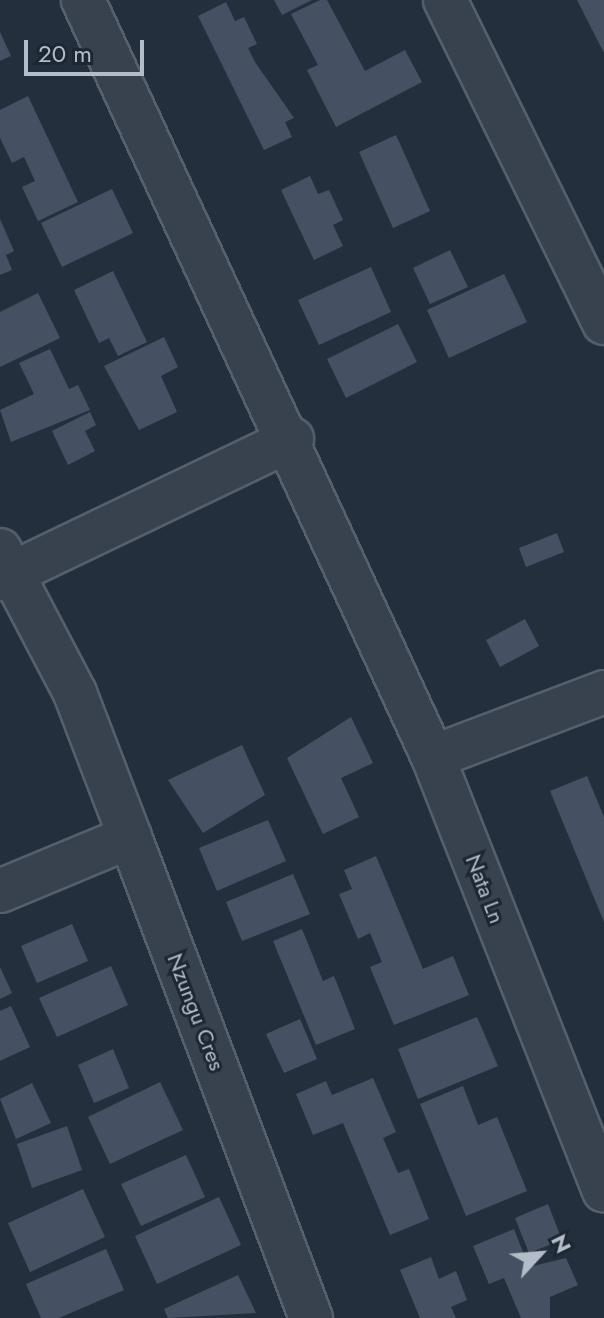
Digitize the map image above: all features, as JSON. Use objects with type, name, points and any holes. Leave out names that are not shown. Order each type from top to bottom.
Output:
[{"type":"street","name":"Nata Ln","points":[[83,0],[292,439],[433,757],[604,1191]]},
{"type":"street","points":[[445,0],[604,323]]},
{"type":"street","points":[[4,568],[292,439]]},
{"type":"street","name":"Nzungu Cres","points":[[4,568],[75,693],[311,1318]]},
{"type":"street","points":[[433,757],[604,692]]},
{"type":"street","points":[[0,891],[130,837]]},
{"type":"building","points":[[274,0],[312,0],[282,15]]},
{"type":"building","points":[[320,0],[327,0],[365,71],[405,50],[422,82],[336,127],[307,70],[318,65],[291,14]]},
{"type":"building","points":[[577,0],[604,0],[604,53]]},
{"type":"building","points":[[226,2],[235,21],[244,17],[257,44],[248,48],[294,118],[285,122],[292,137],[264,150],[198,16]]},
{"type":"building","points":[[0,32],[11,56],[0,61]]},
{"type":"building","points":[[28,96],[78,202],[38,221],[22,187],[35,181],[24,157],[12,163],[0,138],[0,110]]},
{"type":"building","points":[[396,135],[430,211],[393,228],[359,152]]},
{"type":"building","points":[[310,176],[318,194],[329,190],[343,220],[333,225],[343,246],[314,260],[281,190]]},
{"type":"building","points":[[112,189],[133,233],[62,267],[41,223]]},
{"type":"building","points":[[0,219],[14,251],[6,255],[12,270],[0,275]]},
{"type":"building","points":[[450,250],[468,287],[430,304],[413,268]]},
{"type":"building","points":[[371,267],[391,312],[319,345],[298,300]]},
{"type":"building","points":[[113,271],[147,342],[118,356],[109,338],[99,343],[74,290]]},
{"type":"building","points":[[504,274],[527,322],[449,358],[427,310]]},
{"type":"building","points":[[38,293],[60,338],[0,367],[0,312]]},
{"type":"building","points":[[398,324],[417,362],[346,398],[327,359]]},
{"type":"building","points":[[164,337],[178,367],[161,376],[177,412],[139,430],[104,366]]},
{"type":"building","points":[[50,349],[69,389],[78,385],[90,410],[11,442],[0,410],[34,394],[19,363]]},
{"type":"building","points":[[90,412],[96,425],[85,431],[95,451],[68,465],[52,431]]},
{"type":"building","points":[[557,533],[564,552],[526,567],[519,548]]},
{"type":"building","points":[[525,619],[539,646],[500,667],[486,640]]},
{"type":"building","points":[[351,717],[373,763],[341,778],[359,817],[323,834],[287,758]]},
{"type":"building","points":[[242,745],[265,795],[203,833],[168,780]]},
{"type":"building","points":[[587,776],[604,817],[604,922],[550,791]]},
{"type":"building","points":[[268,820],[286,861],[217,891],[199,848]]},
{"type":"building","points":[[376,856],[423,969],[453,956],[469,995],[394,1025],[370,967],[382,962],[370,933],[358,939],[339,894],[352,889],[344,870]]},
{"type":"building","points":[[293,874],[310,914],[242,941],[226,902]]},
{"type":"building","points":[[72,924],[88,961],[37,983],[21,946]]},
{"type":"building","points":[[302,929],[323,981],[334,976],[355,1029],[316,1045],[273,941]]},
{"type":"building","points":[[111,966],[128,1005],[57,1037],[39,998]]},
{"type":"building","points":[[0,967],[12,993],[0,999]]},
{"type":"building","points":[[11,1006],[30,1047],[0,1061],[0,1011]]},
{"type":"building","points":[[477,1017],[498,1066],[418,1099],[398,1049]]},
{"type":"building","points":[[300,1019],[317,1059],[284,1073],[266,1034]]},
{"type":"building","points":[[113,1049],[129,1088],[94,1103],[78,1065]]},
{"type":"building","points":[[373,1078],[396,1132],[383,1138],[398,1173],[409,1169],[429,1219],[390,1235],[343,1123],[313,1135],[296,1094],[326,1081],[332,1095]]},
{"type":"building","points":[[160,1082],[183,1130],[110,1164],[88,1117]]},
{"type":"building","points":[[32,1083],[51,1123],[16,1139],[0,1099]]},
{"type":"building","points":[[463,1086],[478,1125],[497,1117],[527,1191],[466,1216],[420,1104]]},
{"type":"building","points":[[67,1126],[82,1170],[32,1188],[17,1144]]},
{"type":"building","points":[[186,1155],[205,1197],[141,1226],[121,1184]]},
{"type":"building","points":[[83,1189],[105,1237],[30,1272],[8,1223]]},
{"type":"building","points":[[219,1197],[241,1245],[157,1284],[135,1236]]},
{"type":"building","points":[[548,1204],[562,1240],[529,1253],[515,1218]]},
{"type":"building","points":[[514,1229],[529,1267],[566,1258],[578,1285],[550,1297],[550,1318],[521,1318],[504,1278],[489,1284],[473,1246]]},
{"type":"building","points":[[106,1249],[124,1290],[59,1318],[41,1318],[26,1284]]},
{"type":"building","points":[[431,1257],[439,1279],[456,1271],[467,1300],[451,1307],[456,1318],[420,1318],[400,1270]]},
{"type":"building","points":[[238,1275],[256,1313],[168,1318],[164,1309]]}]
